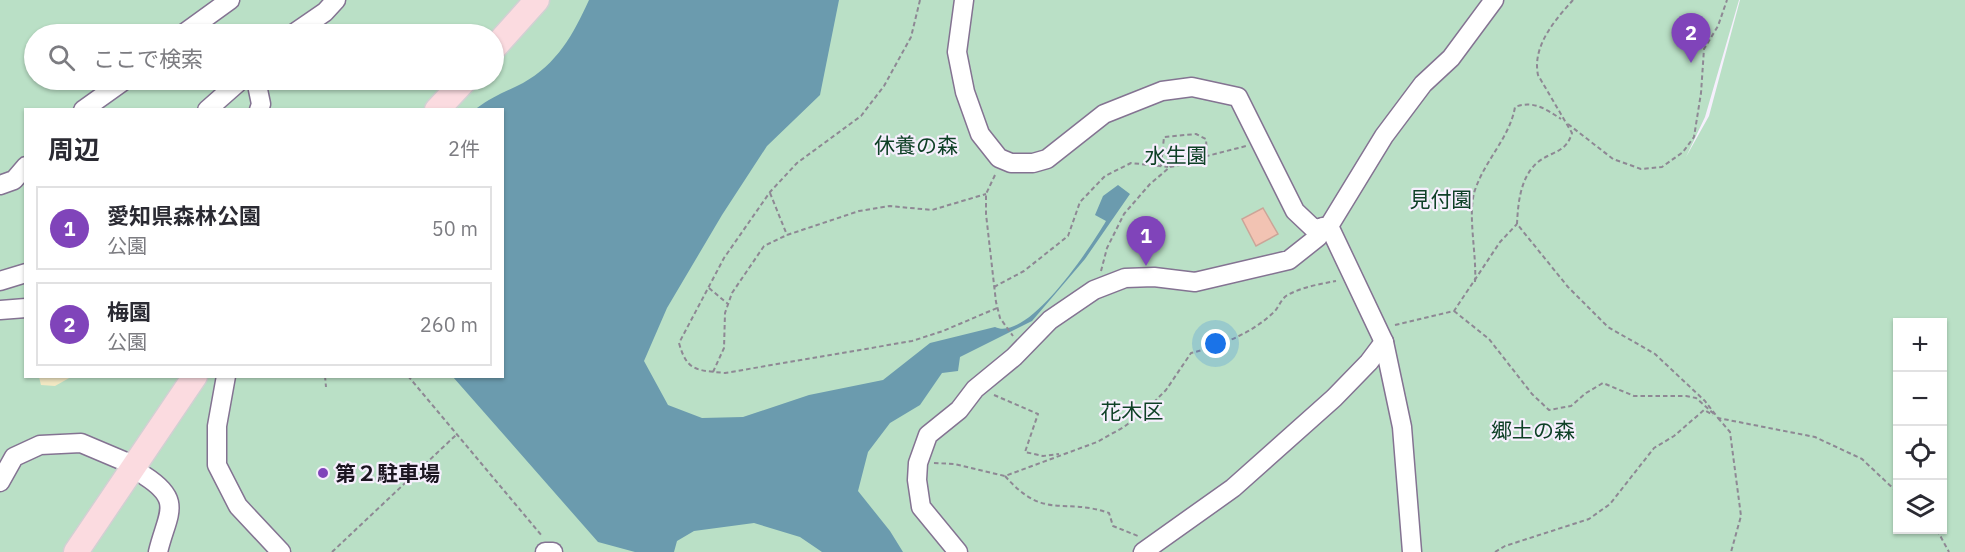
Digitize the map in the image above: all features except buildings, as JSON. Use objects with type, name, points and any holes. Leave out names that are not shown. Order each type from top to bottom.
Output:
[{"type":"main road","points":[[504,37],[537,0]]},
{"type":"main road","points":[[439,108],[456,90]]},
{"type":"main road","points":[[76,552],[194,378]]},
{"type":"lane","points":[[197,24],[230,0]]},
{"type":"lane","points":[[308,24],[325,12],[336,0]]},
{"type":"lane","points":[[964,0],[957,52],[965,92],[980,134],[999,158],[1005,161],[1033,163],[1047,159],[1104,114],[1162,91],[1192,87],[1238,97],[1295,211],[1314,229],[1326,226]]},
{"type":"lane","points":[[958,552],[921,507],[917,480],[918,463],[928,435],[959,410],[975,389],[1022,349],[1050,320],[1094,290],[1125,278],[1195,282],[1289,260],[1318,237],[1384,136],[1423,84],[1451,58],[1494,0]]},
{"type":"lane","points":[[86,108],[111,90]]},
{"type":"lane","points":[[209,108],[230,90]]},
{"type":"lane","points":[[258,90],[261,104],[260,108]]},
{"type":"lane","points":[[0,185],[14,180],[24,168]]},
{"type":"lane","points":[[1326,226],[1381,335],[1402,427],[1412,552]]},
{"type":"lane","points":[[0,281],[24,274]]},
{"type":"lane","points":[[0,310],[24,308]]},
{"type":"lane","points":[[1148,548],[1233,488],[1334,398],[1370,362],[1381,335]]},
{"type":"lane","points":[[226,378],[217,426],[217,465],[238,506],[281,552]]},
{"type":"lane","points":[[217,426],[239,378]]},
{"type":"lane","points":[[0,482],[14,457],[40,445],[81,443],[126,462]]},
{"type":"lane","points":[[145,476],[160,486],[169,497],[171,511],[158,552]]},
{"type":"path","points":[[920,0],[911,37],[884,86],[861,116],[797,163],[770,192],[724,258],[679,343],[684,361],[697,370],[713,372],[755,370],[912,341],[943,331],[997,308]]},
{"type":"path","points":[[1381,335],[1454,311],[1500,242],[1517,224],[1519,192],[1537,163],[1564,149],[1569,142],[1572,132],[1538,75],[1536,65],[1546,34],[1573,0]]},
{"type":"path","points":[[1475,282],[1476,259],[1471,211],[1474,192],[1512,121],[1515,107],[1524,104],[1541,106],[1613,159],[1641,169],[1662,167],[1683,152],[1694,137],[1701,93],[1704,50],[1718,26],[1727,0]]},
{"type":"path","points":[[1161,166],[1164,137],[1196,134],[1206,139],[1207,156]]},
{"type":"path","points":[[994,287],[1024,271],[1068,236],[1080,202],[1105,176],[1131,163],[1170,167],[1200,161],[1207,156],[1249,146],[1263,149]]},
{"type":"path","points":[[1005,161],[986,194],[994,287],[1000,318],[1022,349]]},
{"type":"path","points":[[1100,276],[1107,248],[1124,214],[1150,184],[1170,167]]},
{"type":"path","points":[[770,192],[787,235]]},
{"type":"path","points":[[713,372],[724,348],[724,313],[746,269],[764,246],[787,235],[859,211],[890,206],[932,210],[986,194]]},
{"type":"path","points":[[1517,224],[1568,287],[1608,327],[1655,354],[1705,401],[1730,432],[1741,516],[1731,552]]},
{"type":"path","points":[[1005,476],[1034,467],[1062,453],[1097,441],[1124,427],[1166,390],[1191,353],[1215,347],[1241,334],[1275,310],[1284,297],[1303,288],[1354,278]]},
{"type":"path","points":[[709,288],[728,304]]},
{"type":"path","points":[[1454,311],[1489,339],[1532,394],[1549,410],[1571,406],[1586,393],[1603,383],[1634,396],[1696,398],[1718,417]]},
{"type":"path","points":[[325,378],[326,387]]},
{"type":"path","points":[[410,378],[549,549]]},
{"type":"path","points":[[975,389],[1038,414],[1025,452],[1043,456],[1062,453]]},
{"type":"path","points":[[1495,552],[1505,546],[1589,519],[1610,504],[1654,448],[1674,436],[1704,410],[1718,417],[1815,437],[1862,459],[1893,489]]},
{"type":"path","points":[[332,552],[456,435]]},
{"type":"path","points":[[918,463],[954,464],[1005,476],[1027,497],[1043,505],[1097,509],[1108,513],[1113,526],[1148,548]]},
{"type":"path","points":[[1939,534],[1949,552]]},
{"type":"green space","points":[[0,0],[1739,0],[1705,117],[1686,157],[1709,116],[1740,0],[1965,0],[1965,552],[0,552]]},
{"type":"sand","points":[[39,378],[69,378],[55,386],[41,385]]},
{"type":"water","points":[[589,0],[839,0],[820,95],[767,146],[722,215],[667,308],[644,361],[668,405],[702,418],[743,417],[809,395],[883,380],[930,343],[995,327],[1009,328],[1024,321],[1058,289],[1099,233],[1106,221],[1095,215],[1103,196],[1118,185],[1130,194],[1085,259],[1032,321],[960,357],[958,371],[942,373],[920,405],[890,423],[868,452],[858,491],[890,531],[903,552],[822,552],[800,537],[754,523],[694,531],[677,541],[674,552],[635,552],[598,542],[454,378],[504,378],[504,108],[477,108],[493,97],[523,83],[545,67],[563,48]]},
{"type":"place","name":"梅園","points":[[1691,63]]},
{"type":"place","name":"愛知県森林公園","points":[[1146,266]]},
{"type":"place","name":"第２駐車場","points":[[323,473]]},
{"type":"park label","name":"休養の森","points":[[916,145]]},
{"type":"park label","name":"水生園","points":[[1176,155]]},
{"type":"park label","name":"見付園","points":[[1441,199]]},
{"type":"park label","name":"花木区","points":[[1132,411]]},
{"type":"park label","name":"郷土の森","points":[[1533,430]]}]
